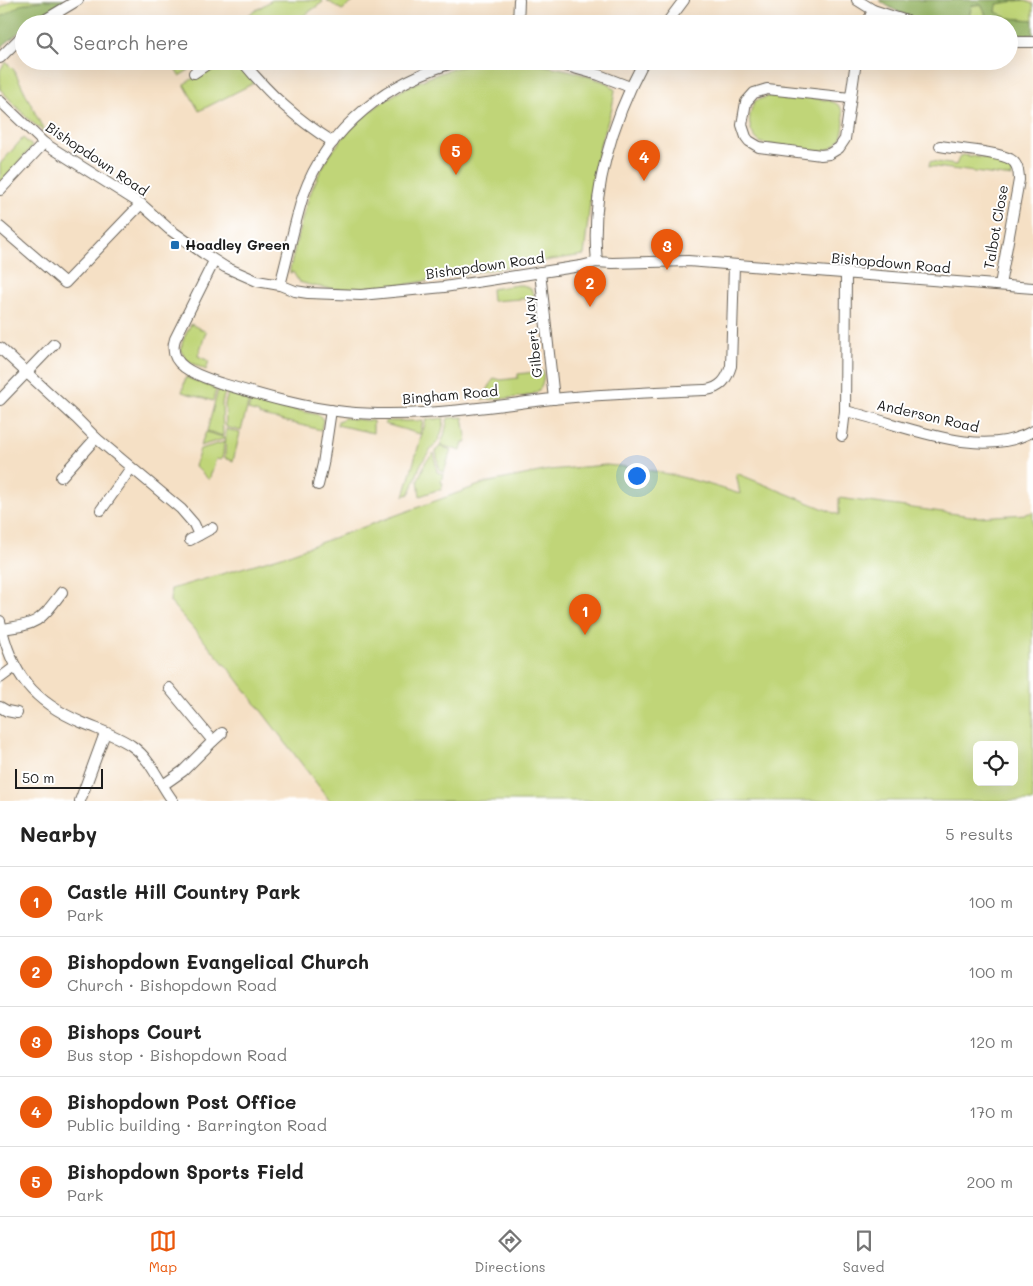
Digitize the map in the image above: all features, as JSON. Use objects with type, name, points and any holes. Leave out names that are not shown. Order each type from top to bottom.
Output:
[{"type":"street","points":[[53,15],[78,0]]},
{"type":"street","points":[[518,15],[519,0]]},
{"type":"street","points":[[673,15],[684,0]]},
{"type":"street","points":[[857,0],[873,10],[888,15]]},
{"type":"street","points":[[871,15],[873,10]]},
{"type":"street","points":[[1018,42],[1033,42]]},
{"type":"street","points":[[0,58],[15,43]]},
{"type":"street","points":[[194,73],[198,70]]},
{"type":"street","points":[[249,70],[280,103],[316,132],[333,142]]},
{"type":"street","points":[[280,285],[304,195],[317,166],[333,142],[358,114],[385,94],[433,70]]},
{"type":"street","points":[[581,70],[630,87]]},
{"type":"street","points":[[597,262],[595,246],[597,218],[604,170],[613,134],[630,87],[639,70]]},
{"type":"street","points":[[850,98],[767,89],[759,91],[754,93],[746,102],[742,125],[743,131],[749,141],[760,147],[821,155],[829,154],[839,148],[845,139],[855,70]]},
{"type":"street","name":"Bishopdown Road","points":[[0,101],[44,143],[141,204],[188,243],[214,261],[257,281],[280,285],[295,291],[362,295],[444,286],[582,266],[597,262],[688,261],[1033,288]]},
{"type":"street","points":[[0,190],[44,143]]},
{"type":"street","name":"Talbot Close","points":[[940,146],[1000,155],[1015,163],[1019,171],[1000,285]]},
{"type":"street","points":[[0,227],[64,284],[141,204]]},
{"type":"street","name":"Bingham Road","points":[[214,261],[177,334],[173,348],[176,360],[189,371],[251,392],[331,410],[384,414],[424,412],[554,399],[706,390],[721,384],[727,377],[731,366],[734,265]]},
{"type":"street","name":"Gilbert Way","points":[[540,272],[554,399]]},
{"type":"street","points":[[842,436],[845,411],[846,273]]},
{"type":"street","points":[[0,400],[54,344]]},
{"type":"street","points":[[0,348],[96,438],[181,509],[194,524],[195,538],[212,528]]},
{"type":"street","points":[[318,485],[331,410]]},
{"type":"street","name":"Anderson Road","points":[[845,411],[967,443],[1000,442],[1014,439],[1033,431]]},
{"type":"street","points":[[61,477],[96,438]]},
{"type":"street","points":[[101,510],[131,468]]},
{"type":"street","points":[[62,592],[39,620],[25,625],[1,625],[5,645],[14,668],[29,687],[53,708],[74,720],[123,740],[138,750],[150,764],[173,801]]},
{"type":"street","points":[[0,678],[14,668]]},
{"type":"street","points":[[169,688],[212,741]]},
{"type":"street","points":[[0,707],[17,713]]},
{"type":"street","points":[[80,801],[105,733]]},
{"type":"street","points":[[164,785],[183,771],[212,741],[222,734]]},
{"type":"green space","points":[[13,0],[64,0],[43,15],[15,15],[15,36],[0,48],[0,8]]},
{"type":"green space","points":[[44,0],[64,0],[45,15],[15,15],[15,36],[0,48],[0,18],[20,5]]},
{"type":"green space","points":[[272,0],[322,0],[323,2],[305,15],[248,15]]},
{"type":"green space","points":[[326,0],[356,0],[342,10]]},
{"type":"green space","points":[[879,0],[1023,0],[997,4],[996,12],[1002,15],[986,15],[981,5],[972,5],[969,15],[905,15]]},
{"type":"green space","points":[[1023,0],[1033,4],[1033,20],[1018,19],[1018,15],[1001,15],[996,13],[997,4]]},
{"type":"green space","points":[[972,5],[981,5],[986,15],[969,15]]},
{"type":"green space","points":[[1018,19],[1033,20],[1033,35],[1018,34]]},
{"type":"green space","points":[[6,62],[14,70],[45,133],[27,118],[0,89],[0,70]]},
{"type":"green space","points":[[176,70],[189,70],[179,76]]},
{"type":"green space","points":[[207,70],[244,70],[254,83],[199,111],[184,84]]},
{"type":"green space","points":[[449,70],[567,70],[610,84],[615,90],[612,108],[601,142],[593,177],[584,255],[379,288],[338,289],[318,287],[299,282],[293,272],[290,273],[290,268],[306,206],[326,161],[342,139],[361,119],[382,102],[431,76]]},
{"type":"green space","points":[[769,96],[815,98],[837,104],[844,117],[840,139],[831,148],[824,151],[800,150],[761,143],[756,139],[751,129],[752,106],[755,101]]},
{"type":"green space","points":[[23,138],[32,146],[31,148],[0,184],[0,164]]},
{"type":"green space","points":[[963,155],[1005,161],[1012,168],[1012,177],[929,166],[930,161],[956,165],[959,158]]},
{"type":"green space","points":[[523,285],[531,289],[535,298],[492,301],[491,289]]},
{"type":"green space","points":[[191,324],[206,332],[198,356],[209,361],[206,370],[189,361],[182,352],[183,341]]},
{"type":"green space","points":[[543,371],[542,385],[535,393],[524,396],[482,400],[494,378],[501,380],[518,378],[518,374]]},
{"type":"green space","points":[[186,377],[216,389],[213,401],[182,392]]},
{"type":"green space","points":[[218,390],[225,392],[222,403],[223,436],[207,431]]},
{"type":"green space","points":[[228,393],[249,400],[241,431],[226,427],[225,404]]},
{"type":"green space","points":[[251,400],[319,415],[323,420],[321,430],[259,415],[259,413],[248,410]]},
{"type":"green space","points":[[463,417],[467,442],[463,442],[461,451],[440,445],[448,418]]},
{"type":"green space","points":[[345,418],[373,421],[373,433],[337,425],[338,421]]},
{"type":"green space","points":[[444,418],[439,439],[421,464],[409,494],[404,496],[426,420]]},
{"type":"green space","points":[[385,421],[423,421],[420,434],[385,424]]},
{"type":"green space","points":[[226,429],[240,433],[233,461],[225,458]]},
{"type":"green space","points":[[206,432],[223,437],[224,439],[200,446]]},
{"type":"green space","points":[[224,442],[223,455],[221,460],[216,459],[209,480],[195,466],[200,449]]},
{"type":"green space","points":[[440,446],[451,450],[444,472],[439,470],[436,451]]},
{"type":"green space","points":[[434,453],[437,472],[443,474],[441,490],[420,496],[418,480],[426,461]]},
{"type":"green space","points":[[606,465],[674,475],[740,494],[736,473],[839,515],[839,498],[979,517],[1033,512],[1033,801],[330,801],[234,675],[170,602],[171,589],[289,554],[485,483],[549,470]]},
{"type":"place","name":"Bishopdown Sports Field","points":[[456,175]]},
{"type":"place","name":"Bishopdown Post Office","points":[[644,181]]},
{"type":"place","name":"Hoadley Green","points":[[175,245]]},
{"type":"place","name":"Bishops Court","points":[[667,270]]},
{"type":"place","name":"Bishopdown Evangelical Church","points":[[590,307]]},
{"type":"place","name":"Castle Hill Country Park","points":[[585,635]]}]
